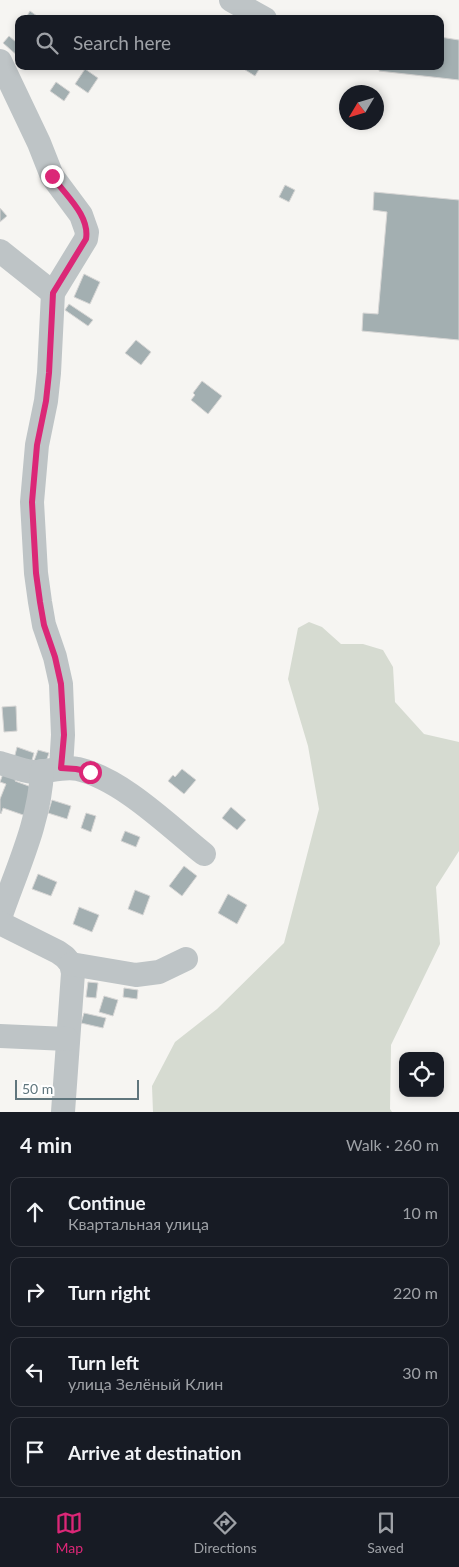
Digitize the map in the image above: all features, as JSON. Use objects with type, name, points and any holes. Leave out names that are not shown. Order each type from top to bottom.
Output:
[{"type":"street","points":[[231,0],[258,15]]},
{"type":"street","points":[[0,60],[39,143],[52,176],[81,215],[87,232],[86,239],[53,293],[49,373],[46,401],[37,445],[32,502],[36,573],[44,625],[55,657],[61,684],[64,735],[51,770],[41,785],[29,838],[0,918]]},
{"type":"street","points":[[0,251],[53,293]]},
{"type":"street","points":[[0,763],[24,770],[76,769],[90,772],[116,784],[204,854]]},
{"type":"street","points":[[0,923],[58,952],[71,964],[73,986],[67,1038],[63,1112]]},
{"type":"street","points":[[71,964],[136,975],[159,972],[186,959]]},
{"type":"street","points":[[0,1036],[67,1038]]},
{"type":"shaded area","points":[[309,622],[322,627],[341,644],[363,644],[383,650],[393,667],[395,702],[424,734],[459,742],[459,851],[436,887],[440,944],[391,1045],[390,1109],[392,1112],[153,1112],[152,1086],[175,1042],[217,1009],[284,943],[319,809],[308,746],[288,679],[298,628]]},
{"type":"building","points":[[30,11],[36,15],[28,15]]},
{"type":"building","points":[[9,36],[15,41],[15,54],[3,43]]},
{"type":"building","points":[[444,38],[459,40],[459,80],[379,71],[444,70]]},
{"type":"building","points":[[84,70],[98,78],[88,93],[75,84]]},
{"type":"building","points":[[245,70],[259,70],[255,76]]},
{"type":"building","points":[[56,82],[70,92],[64,101],[50,91]]},
{"type":"building","points":[[285,185],[295,190],[289,202],[279,197]]},
{"type":"building","points":[[374,192],[459,200],[459,340],[362,331],[363,313],[378,314],[387,212],[373,210]]},
{"type":"building","points":[[0,208],[7,216],[0,222]]},
{"type":"building","points":[[84,274],[100,282],[90,304],[74,297]]},
{"type":"building","points":[[69,304],[93,320],[88,326],[65,310]]},
{"type":"building","points":[[136,340],[151,352],[141,365],[125,353]]},
{"type":"building","points":[[202,381],[222,396],[208,414],[191,400],[195,395],[193,393]]},
{"type":"building","points":[[16,706],[17,731],[4,732],[2,707]]},
{"type":"building","points":[[17,747],[34,753],[31,764],[14,759]]},
{"type":"building","points":[[38,750],[49,753],[45,765],[34,761]]},
{"type":"building","points":[[182,769],[196,780],[184,794],[168,781],[173,775],[175,777]]},
{"type":"building","points":[[4,771],[17,776],[15,781],[34,788],[29,817],[3,808],[0,813],[0,799],[6,784],[0,782]]},
{"type":"building","points":[[52,800],[71,806],[67,819],[48,813]]},
{"type":"building","points":[[231,807],[246,820],[237,830],[222,818]]},
{"type":"building","points":[[86,813],[96,816],[91,832],[81,828]]},
{"type":"building","points":[[125,831],[140,837],[136,847],[121,841]]},
{"type":"building","points":[[184,866],[197,876],[182,896],[169,886]]},
{"type":"building","points":[[38,874],[57,882],[51,896],[32,889]]},
{"type":"building","points":[[135,890],[150,896],[143,915],[128,909]]},
{"type":"building","points":[[228,894],[247,905],[237,924],[218,913]]},
{"type":"building","points":[[79,907],[99,915],[92,932],[73,924]]},
{"type":"building","points":[[88,982],[98,983],[96,998],[86,997]]},
{"type":"building","points":[[124,988],[138,990],[137,999],[123,997]]},
{"type":"building","points":[[104,996],[118,1000],[113,1016],[99,1012]]},
{"type":"building","points":[[84,1013],[106,1018],[103,1028],[81,1023]]},
{"type":"route","points":[[52,176],[81,215],[87,232],[86,239],[53,293],[49,373],[46,401],[37,445],[32,502],[36,573],[44,625],[55,657],[61,684],[64,735],[61,768],[90,772]]}]
